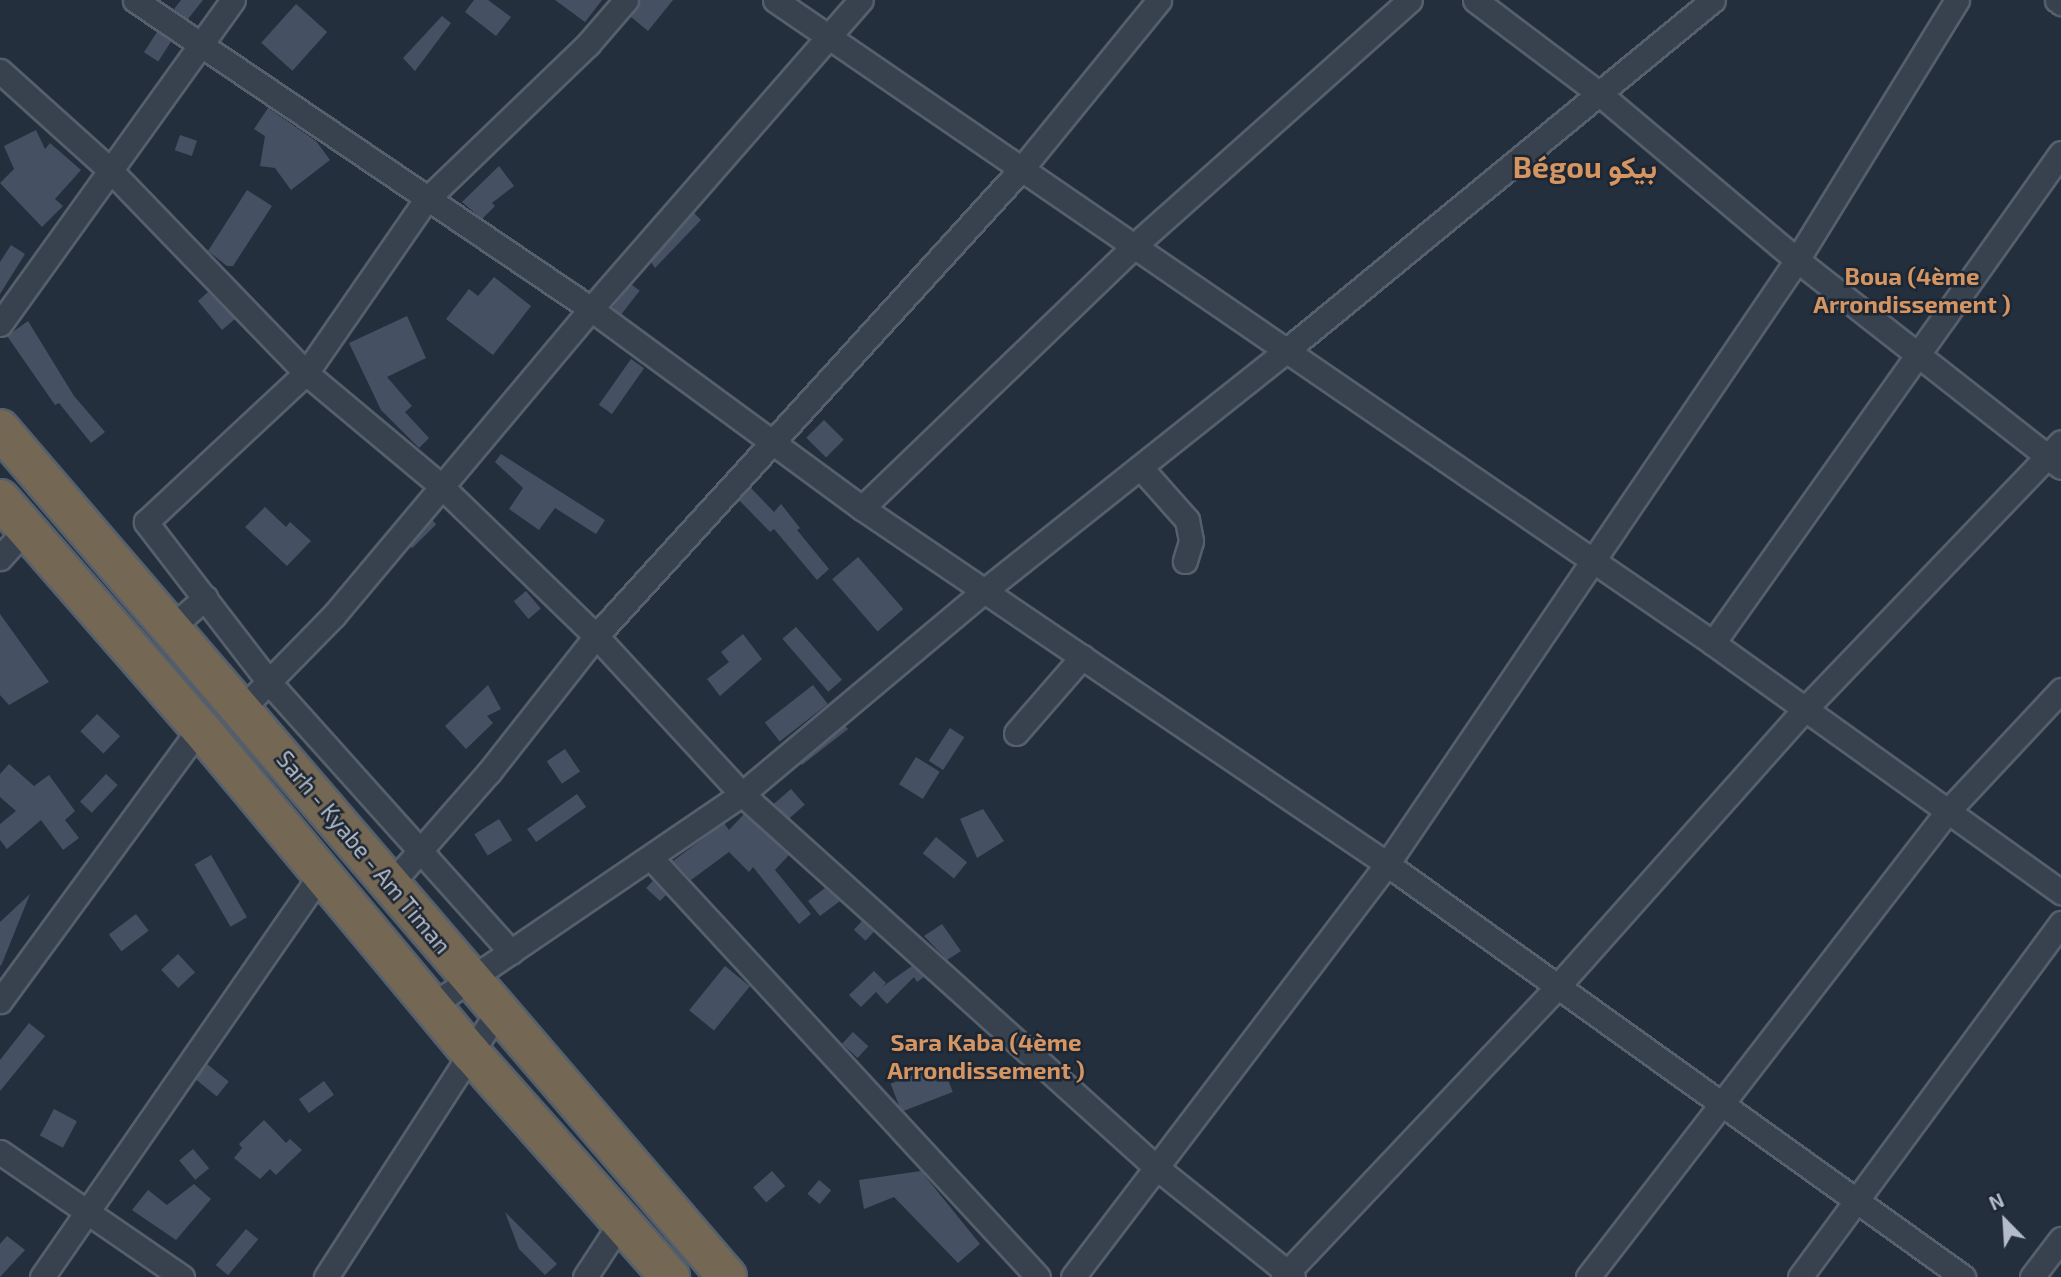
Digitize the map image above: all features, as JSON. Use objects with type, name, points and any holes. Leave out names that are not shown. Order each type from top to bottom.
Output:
[{"type":"highway","name":"Sarh - Kyabe - Am Timan","points":[[0,429],[173,626],[256,695],[390,884],[727,1277]]},
{"type":"highway","name":"Sarh - Kyabe - Am Timan","points":[[0,499],[200,728],[320,876],[471,1053],[623,1219],[670,1277]]},
{"type":"street","points":[[135,0],[426,200],[591,309],[772,438],[862,508],[1387,864],[1723,1101],[1964,1277]]},
{"type":"street","points":[[0,324],[233,0]]},
{"type":"street","points":[[511,951],[419,852],[256,695],[205,598],[146,522],[306,373],[426,200],[588,44],[626,0]]},
{"type":"street","points":[[775,0],[1023,167],[1713,643],[2061,891]]},
{"type":"street","points":[[256,695],[334,615],[591,309],[830,39],[861,0]]},
{"type":"street","points":[[390,884],[489,772],[596,636],[772,438],[1023,167],[1159,0]]},
{"type":"street","points":[[862,508],[1135,245],[1410,0]]},
{"type":"street","points":[[0,71],[111,172],[306,373],[441,486],[596,636],[742,794],[1157,1168],[1288,1275],[1558,986],[1806,708],[2057,455],[1797,260],[1601,95],[1475,0]]},
{"type":"street","points":[[431,1006],[652,859],[742,794],[984,591],[1287,350],[1601,95],[1713,0]]},
{"type":"street","points":[[1073,1277],[1387,864],[1797,260],[1956,0]]},
{"type":"street","points":[[1713,643],[2061,153]]},
{"type":"street","points":[[1140,467],[1187,520],[1191,541],[1185,561]]},
{"type":"street","points":[[0,558],[26,529]]},
{"type":"street","points":[[173,626],[205,598]]},
{"type":"street","points":[[1016,733],[1082,657]]},
{"type":"street","points":[[1588,1277],[1947,812],[2061,690]]},
{"type":"street","points":[[0,1001],[200,728]]},
{"type":"street","points":[[652,859],[1038,1277]]},
{"type":"street","points":[[42,1277],[85,1210],[320,876]]},
{"type":"street","points":[[1800,1277],[2061,923]]},
{"type":"street","points":[[326,1277],[499,1010]]},
{"type":"street","points":[[0,1152],[182,1277]]},
{"type":"street","points":[[585,1277],[623,1219]]},
{"type":"street","points":[[2032,1277],[2061,1239]]},
{"type":"building","points":[[181,0],[203,0],[188,19],[174,9]]},
{"type":"building","points":[[474,0],[488,0],[511,17],[496,36],[465,12]]},
{"type":"building","points":[[555,0],[602,0],[585,22]]},
{"type":"building","points":[[640,0],[673,0],[648,31],[630,16]]},
{"type":"building","points":[[296,4],[327,32],[292,71],[261,43]]},
{"type":"building","points":[[442,16],[451,23],[415,71],[403,58]]},
{"type":"building","points":[[157,32],[171,41],[158,61],[144,52]]},
{"type":"building","points":[[268,108],[316,141],[330,160],[291,190],[275,168],[260,166],[265,136],[254,129]]},
{"type":"building","points":[[36,130],[45,149],[50,143],[81,170],[55,199],[63,206],[42,227],[0,183],[14,169],[4,146]]},
{"type":"building","points":[[180,135],[197,141],[192,156],[175,150]]},
{"type":"building","points":[[499,166],[514,186],[492,203],[495,206],[482,219],[462,202]]},
{"type":"building","points":[[247,190],[272,206],[233,266],[227,266],[208,251]]},
{"type":"building","points":[[694,213],[701,220],[655,268],[651,262]]},
{"type":"building","points":[[11,245],[25,254],[0,294],[0,262]]},
{"type":"building","points":[[494,277],[531,306],[493,355],[446,319],[469,289],[478,296]]},
{"type":"building","points":[[631,284],[640,291],[621,314],[613,308]]},
{"type":"building","points":[[208,292],[235,319],[222,330],[198,301]]},
{"type":"building","points":[[407,316],[426,358],[387,377],[412,406],[405,412],[429,438],[419,448],[381,410],[349,343]]},
{"type":"building","points":[[28,321],[74,396],[105,432],[91,443],[59,403],[55,405],[7,336]]},
{"type":"building","points":[[631,359],[644,368],[612,414],[599,405]]},
{"type":"building","points":[[824,420],[844,440],[826,457],[806,438]]},
{"type":"building","points":[[501,454],[605,520],[596,534],[555,508],[539,530],[509,509],[523,488],[495,462]]},
{"type":"building","points":[[750,487],[774,512],[781,504],[800,528],[797,530],[829,569],[817,580],[774,529],[770,532],[739,500]]},
{"type":"building","points":[[265,507],[286,527],[290,522],[311,541],[287,566],[245,527]]},
{"type":"building","points":[[432,520],[436,524],[412,548],[408,544]]},
{"type":"building","points":[[858,557],[903,609],[878,631],[832,579]]},
{"type":"building","points":[[526,591],[541,609],[529,619],[514,601]]},
{"type":"building","points":[[0,614],[49,682],[9,705],[0,695]]},
{"type":"building","points":[[796,627],[842,680],[828,692],[782,639]]},
{"type":"building","points":[[743,634],[762,659],[720,696],[707,679],[729,662],[721,652]]},
{"type":"building","points":[[488,685],[501,709],[487,716],[493,723],[466,749],[445,726]]},
{"type":"building","points":[[813,685],[828,704],[780,741],[765,723]]},
{"type":"building","points":[[97,714],[120,736],[103,753],[80,731]]},
{"type":"building","points":[[845,726],[848,729],[802,765],[800,763]]},
{"type":"building","points":[[950,728],[964,737],[943,770],[929,761]]},
{"type":"building","points":[[565,749],[580,771],[562,784],[547,761]]},
{"type":"building","points":[[916,757],[940,772],[923,799],[899,784]]},
{"type":"building","points":[[9,764],[34,786],[49,775],[75,811],[65,820],[79,838],[63,850],[41,820],[7,849],[0,840],[0,824],[16,811],[0,797],[0,774]]},
{"type":"building","points":[[106,774],[118,785],[92,813],[80,802]]},
{"type":"building","points":[[791,789],[805,805],[787,820],[774,804]]},
{"type":"building","points":[[577,794],[586,807],[536,842],[527,829]]},
{"type":"building","points":[[983,809],[1004,841],[977,858],[960,819]]},
{"type":"building","points":[[744,814],[789,855],[775,870],[811,914],[799,924],[753,867],[749,872],[729,852],[691,880],[673,861],[724,823],[729,830]]},
{"type":"building","points":[[499,819],[512,840],[488,856],[474,834]]},
{"type":"building","points":[[936,837],[967,862],[954,878],[923,853]]},
{"type":"building","points":[[211,855],[247,917],[231,927],[195,864]]},
{"type":"building","points":[[653,881],[666,895],[660,901],[646,888]]},
{"type":"building","points":[[825,888],[840,901],[820,916],[808,901]]},
{"type":"building","points":[[30,894],[1,966],[0,922]]},
{"type":"building","points":[[136,914],[149,931],[121,951],[109,934]]},
{"type":"building","points":[[862,921],[874,932],[866,941],[854,930]]},
{"type":"building","points":[[942,924],[961,951],[947,960],[924,936]]},
{"type":"building","points":[[178,954],[195,972],[178,988],[161,970]]},
{"type":"building","points":[[725,966],[750,986],[714,1030],[689,1010]]},
{"type":"building","points":[[912,966],[924,977],[917,982],[914,977],[887,1004],[876,992],[861,1007],[849,995],[874,971],[886,983],[882,987]]},
{"type":"building","points":[[29,1023],[45,1036],[0,1091],[0,1060]]},
{"type":"building","points":[[853,1032],[868,1046],[857,1058],[842,1044]]},
{"type":"building","points":[[207,1064],[229,1082],[217,1096],[195,1079]]},
{"type":"building","points":[[942,1064],[953,1092],[901,1112],[891,1084]]},
{"type":"building","points":[[324,1081],[334,1095],[309,1113],[299,1099]]},
{"type":"building","points":[[54,1109],[77,1121],[63,1148],[40,1135]]},
{"type":"building","points":[[264,1120],[286,1143],[290,1139],[302,1150],[276,1175],[270,1169],[260,1179],[234,1158],[242,1148],[239,1144]]},
{"type":"building","points":[[193,1149],[209,1168],[195,1180],[179,1161]]},
{"type":"building","points":[[772,1171],[785,1186],[766,1202],[753,1187]]},
{"type":"building","points":[[921,1171],[980,1244],[958,1263],[894,1197],[864,1209],[859,1180]]},
{"type":"building","points":[[819,1180],[831,1190],[820,1204],[807,1194]]},
{"type":"building","points":[[194,1184],[211,1199],[176,1240],[132,1210],[148,1190],[167,1205]]},
{"type":"building","points":[[505,1212],[557,1264],[545,1275],[519,1249]]},
{"type":"building","points":[[246,1229],[258,1239],[228,1275],[216,1265]]},
{"type":"building","points":[[7,1236],[25,1250],[0,1277],[0,1244]]},
{"type":"district","name":"Bégou بيكو","points":[[1585,166]]},
{"type":"district","name":"Boua (4ème Arrondissement )","points":[[1912,290]]},
{"type":"district","name":"Sara Kaba (4ème Arrondissement )","points":[[986,1056]]}]
